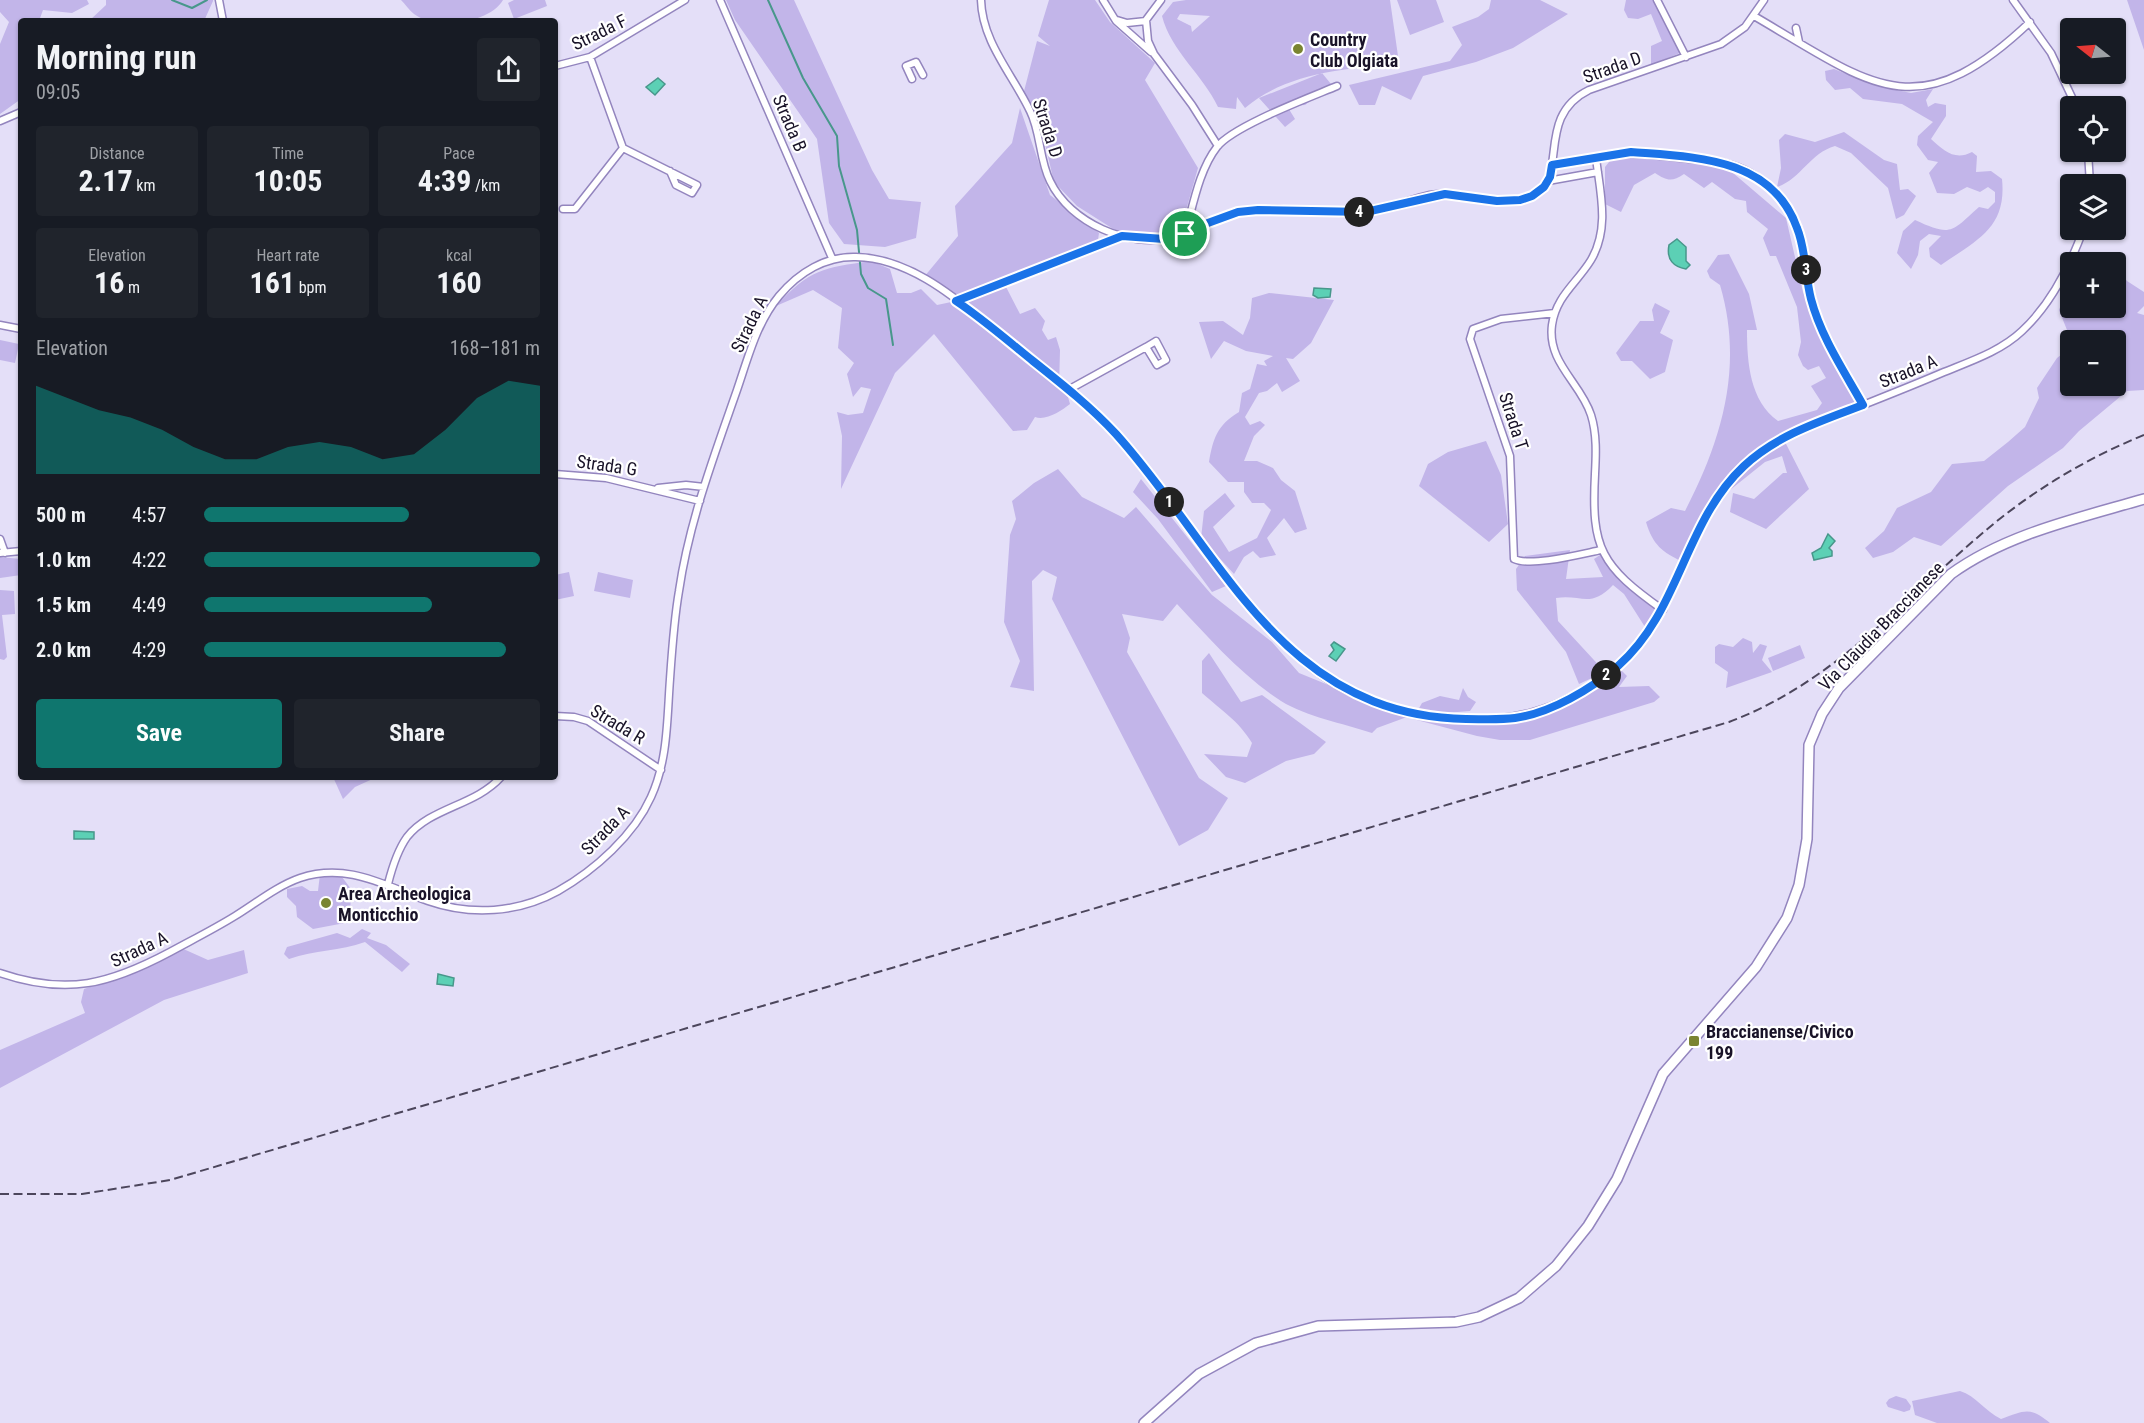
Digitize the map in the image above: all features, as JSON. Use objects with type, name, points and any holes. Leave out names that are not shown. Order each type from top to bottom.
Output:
[{"type":"main road","name":"Via Claudia Braccianese","points":[[1144,1423],[1199,1374],[1256,1344],[1318,1326],[1467,1320],[1505,1307],[1545,1278],[1578,1241],[1612,1187],[1663,1074],[1749,976],[1787,918],[1799,885],[1807,839],[1809,745],[1822,714],[1839,688],[1951,574],[1972,560],[2029,536],[2144,499]]},
{"type":"street","points":[[219,0],[222,18]]},
{"type":"street","name":"Strada F","points":[[558,65],[590,57],[685,0]]},
{"type":"street","name":"Strada B","points":[[720,0],[832,258]]},
{"type":"street","name":"Strada D","points":[[981,0],[989,37],[1031,112],[1046,173],[1054,189],[1079,214],[1103,230],[1122,236],[1155,240],[1185,234],[1218,218],[1248,210],[1366,212],[1445,194],[1511,201],[1532,196],[1548,181],[1558,121],[1567,106],[1578,96],[1729,39],[1754,16],[1764,0]]},
{"type":"street","points":[[1103,0],[1114,18],[1126,26],[1154,54],[1218,146]]},
{"type":"street","points":[[1126,26],[1146,21],[1161,0]]},
{"type":"street","points":[[1657,0],[1686,57]]},
{"type":"street","points":[[2013,0],[2060,68],[2072,96]]},
{"type":"street","points":[[1754,16],[1865,80],[1916,88],[1958,76],[1970,70],[2010,41],[2030,22]]},
{"type":"street","points":[[1146,21],[1148,41],[1154,54]]},
{"type":"street","points":[[1796,28],[1799,42]]},
{"type":"street","points":[[590,57],[623,148],[670,171]]},
{"type":"street","points":[[912,79],[906,66],[916,62],[923,75]]},
{"type":"street","points":[[1185,234],[1206,168],[1218,146],[1233,134],[1337,86]]},
{"type":"street","points":[[0,121],[18,112]]},
{"type":"street","points":[[563,209],[575,209],[623,148]]},
{"type":"street","points":[[1552,165],[1631,152],[1723,162],[1744,170],[1772,190],[1783,201],[1794,218],[1800,236],[1815,312],[1834,353],[1863,405]]},
{"type":"street","points":[[1596,158],[1603,214],[1598,241],[1592,259],[1565,291],[1555,313],[1551,333],[1556,355],[1584,400],[1593,424],[1595,458],[1593,518],[1595,534],[1601,550],[1627,581],[1663,610]]},
{"type":"street","points":[[1548,181],[1598,172]]},
{"type":"street","name":"Strada D","points":[[956,301],[1122,236]]},
{"type":"street","name":"Strada A","points":[[0,973],[44,984],[70,986],[97,983],[144,966],[302,878],[349,873],[387,884],[445,906],[480,910],[514,907],[544,897],[571,882],[624,838],[647,805],[661,770],[679,590],[704,487],[752,347],[768,312],[788,286],[812,268],[832,258],[859,257],[885,260],[907,269],[956,301],[1068,390],[1122,442],[1218,566],[1280,640],[1324,676],[1353,694],[1413,712],[1458,718],[1501,719],[1537,712],[1572,696],[1612,671],[1640,644],[1663,610],[1707,514],[1739,471],[1763,450],[1781,439],[1978,358],[2011,340],[2030,323],[2050,298],[2079,240]]},
{"type":"street","name":"Strada T","points":[[1555,313],[1493,321],[1473,329],[1470,339],[1510,456],[1514,559],[1519,561],[1566,557],[1601,550]]},
{"type":"street","points":[[0,325],[18,328]]},
{"type":"street","points":[[1068,390],[1146,347]]},
{"type":"street","name":"Strada G","points":[[558,474],[581,474],[654,488],[700,501]]},
{"type":"street","name":"Strada G","points":[[654,488],[684,485],[704,487]]},
{"type":"street","points":[[0,539],[3,553],[18,551]]},
{"type":"street","name":"Strada R","points":[[558,716],[588,721],[661,770]]},
{"type":"street","points":[[387,884],[402,844],[415,829],[436,815],[482,794],[498,780]]},
{"type":"shaded area","points":[[0,0],[87,0],[89,4],[72,13],[43,10],[40,18],[18,18],[18,101],[0,114],[0,44],[9,22],[0,12]]},
{"type":"shaded area","points":[[106,0],[213,0],[205,18],[92,18],[106,5]]},
{"type":"shaded area","points":[[401,0],[503,0],[486,15],[477,18],[421,18],[414,14]]},
{"type":"shaded area","points":[[514,0],[545,0],[547,6],[514,18],[508,3]]},
{"type":"shaded area","points":[[726,0],[794,0],[872,170],[889,199],[921,202],[916,238],[885,247],[844,244],[829,223],[817,139],[735,20]]},
{"type":"shaded area","points":[[1049,0],[1095,0],[1110,22],[1155,63],[1145,80],[1198,168],[1181,228],[1153,234],[1118,232],[1077,206],[1054,182],[1038,114],[1023,95],[1037,41],[1050,46],[1038,36]]},
{"type":"shaded area","name":"Country Club Olgiata","points":[[1186,0],[1390,0],[1399,63],[1318,74],[1279,87],[1245,108],[1237,97],[1236,109],[1218,107],[1166,29],[1162,16],[1173,2]],"holes":[[[1180,14],[1210,16],[1192,32],[1191,26],[1177,19]]]},
{"type":"shaded area","points":[[1397,0],[1436,0],[1444,22],[1410,35]]},
{"type":"shaded area","points":[[1491,0],[1540,0],[1568,14],[1513,48],[1476,62],[1423,76],[1411,100],[1382,86],[1375,105],[1359,105],[1349,85],[1450,61],[1462,45],[1452,27],[1478,17],[1489,9]]},
{"type":"shaded area","points":[[1626,0],[1654,0],[1680,53],[1651,65],[1651,46],[1662,41],[1651,14],[1638,19],[1628,18],[1624,10]]},
{"type":"shaded area","points":[[2127,0],[2144,0],[2144,50]]},
{"type":"shaded area","points":[[1834,69],[1877,86],[1911,93],[1933,89],[1926,100],[1928,107],[1935,103],[1946,105],[1946,116],[1931,139],[1945,151],[1955,155],[1966,155],[1972,152],[1977,156],[1976,172],[1991,171],[2002,179],[2000,210],[1987,231],[1941,265],[1930,257],[1929,248],[1941,236],[1929,234],[1920,241],[1918,255],[1911,269],[1897,253],[1903,231],[1915,220],[1937,229],[1956,227],[1979,207],[1988,209],[1995,202],[1995,192],[1988,187],[1980,192],[1967,187],[1954,194],[1937,193],[1929,173],[1938,162],[1928,160],[1917,145],[1918,136],[1933,122],[1902,104],[1863,99],[1850,88],[1835,90],[1826,80],[1825,71]]},
{"type":"shaded area","points":[[1322,73],[1331,84],[1305,105],[1287,106],[1295,119],[1285,127],[1259,98]]},
{"type":"shaded area","points":[[658,78],[665,84],[655,95],[646,87]]},
{"type":"shaded area","points":[[1020,108],[1050,195],[1099,233],[1098,240],[953,299],[924,277],[958,236],[955,206],[1012,143]]},
{"type":"shaded area","points":[[1844,132],[1884,160],[1897,164],[1900,190],[1908,189],[1916,196],[1904,215],[1896,219],[1888,188],[1851,153],[1835,146],[1826,149],[1793,178],[1777,187],[1781,168],[1779,140],[1785,134],[1815,142]]},
{"type":"shaded area","points":[[1635,156],[1726,167],[1786,218],[1803,292],[1856,404],[1782,436],[1809,489],[1766,529],[1730,512],[1733,493],[1754,499],[1783,473],[1787,473],[1782,456],[1765,462],[1725,494],[1728,474],[1692,539],[1683,562],[1659,547],[1646,522],[1671,508],[1685,511],[1719,430],[1729,373],[1730,344],[1727,315],[1720,285],[1710,278],[1707,271],[1718,255],[1729,254],[1749,294],[1757,330],[1747,330],[1749,368],[1756,392],[1769,413],[1778,421],[1817,410],[1822,403],[1811,386],[1826,378],[1819,366],[1808,370],[1803,366],[1798,355],[1801,342],[1797,307],[1776,256],[1770,256],[1763,238],[1768,229],[1747,212],[1746,201],[1735,199],[1712,182],[1704,188],[1684,174],[1670,180],[1655,173],[1634,185],[1621,212],[1605,204],[1605,167],[1613,157]]},
{"type":"shaded area","points":[[1677,239],[1686,247],[1686,261],[1690,265],[1686,269],[1678,267],[1670,259],[1669,245]]},
{"type":"shaded area","points":[[871,261],[890,269],[897,293],[911,293],[921,289],[937,305],[956,301],[1004,283],[1020,314],[1035,308],[1045,321],[1042,330],[1048,340],[1056,337],[1060,350],[1059,388],[1068,397],[1070,404],[1049,416],[1035,417],[1027,430],[1013,431],[934,334],[895,373],[841,489],[842,436],[837,412],[848,415],[863,413],[871,389],[861,387],[853,397],[847,374],[854,363],[838,348],[842,308],[813,290],[776,306],[798,284],[818,272]]},
{"type":"shaded area","points":[[2126,280],[2144,292],[2144,306],[2137,313],[2144,315],[2144,390],[2126,392],[2126,330],[2067,330],[2062,318],[2126,318]]},
{"type":"shaded area","points":[[1314,288],[1331,289],[1330,297],[1318,298],[1313,295]]},
{"type":"shaded area","points":[[1269,293],[1334,300],[1311,343],[1293,359],[1286,358],[1300,381],[1282,392],[1277,383],[1267,391],[1259,393],[1245,417],[1250,425],[1260,421],[1265,425],[1254,436],[1244,461],[1257,461],[1273,468],[1281,480],[1295,491],[1307,529],[1295,533],[1284,518],[1267,538],[1276,555],[1260,558],[1253,551],[1244,557],[1234,574],[1201,538],[1204,511],[1225,493],[1235,506],[1213,527],[1229,552],[1257,538],[1271,510],[1264,503],[1252,503],[1244,492],[1244,482],[1228,482],[1209,462],[1217,433],[1239,412],[1242,393],[1250,389],[1257,364],[1267,366],[1264,361],[1273,356],[1246,351],[1224,341],[1211,359],[1199,322],[1223,321],[1243,335],[1250,318],[1252,298]]},
{"type":"shaded area","points":[[1655,303],[1670,311],[1660,333],[1673,340],[1665,372],[1650,379],[1632,361],[1621,361],[1616,353],[1640,321],[1654,321],[1652,310]]},
{"type":"shaded area","points":[[0,340],[18,344],[15,363],[0,360]]},
{"type":"shaded area","points":[[2060,356],[2060,396],[2121,396],[2079,431],[2063,448],[2008,486],[1941,546],[1914,537],[1893,552],[1873,558],[1865,548],[1884,531],[1897,508],[1931,492],[1952,464],[1984,461],[2025,427],[2039,398],[2037,388]]},
{"type":"shaded area","points":[[1486,441],[1501,475],[1508,524],[1489,542],[1419,486],[1428,464],[1448,452]]},
{"type":"shaded area","points":[[1058,469],[1082,497],[1124,518],[1136,507],[1212,595],[1272,642],[1299,673],[1407,717],[1377,728],[1372,733],[1313,716],[1291,707],[1252,680],[1177,604],[1163,621],[1122,614],[1130,638],[1127,652],[1199,778],[1228,798],[1208,830],[1179,846],[1052,599],[1057,577],[1043,570],[1032,581],[1034,691],[1010,687],[1020,661],[1004,622],[1010,535],[1016,519],[1012,501],[1034,483]]},
{"type":"shaded area","points":[[1141,479],[1226,586],[1212,592],[1158,519],[1133,492]]},
{"type":"shaded area","points":[[1828,534],[1835,541],[1829,548],[1832,556],[1814,560],[1812,553],[1821,548]]},
{"type":"shaded area","points":[[1570,550],[1566,579],[1603,577],[1594,559],[1600,555],[1657,608],[1645,627],[1624,594],[1613,585],[1592,599],[1556,598],[1558,621],[1605,672],[1579,684],[1566,652],[1517,590],[1516,569],[1525,556]]},
{"type":"shaded area","points":[[0,557],[18,559],[18,575],[0,578]]},
{"type":"shaded area","points":[[569,572],[574,596],[558,599],[558,574]]},
{"type":"shaded area","points":[[598,572],[633,580],[630,598],[594,591]]},
{"type":"shaded area","points":[[0,590],[14,591],[15,614],[2,615],[7,657],[4,660],[0,659]]},
{"type":"shaded area","points":[[1743,638],[1752,642],[1753,653],[1760,644],[1767,646],[1762,660],[1772,672],[1726,688],[1728,672],[1715,663],[1715,647],[1719,644],[1733,647]]},
{"type":"shaded area","points":[[1334,642],[1345,649],[1336,661],[1329,656],[1334,650],[1331,645]]},
{"type":"shaded area","points":[[1800,645],[1805,658],[1773,671],[1768,658]]},
{"type":"shaded area","points":[[1209,653],[1241,702],[1262,695],[1326,742],[1314,754],[1286,761],[1245,783],[1226,777],[1204,754],[1247,757],[1252,743],[1235,722],[1202,693],[1202,661]]},
{"type":"shaded area","points":[[1621,670],[1627,676],[1619,687],[1649,686],[1660,697],[1654,702],[1530,740],[1500,740],[1477,736],[1413,719],[1422,703],[1440,696],[1459,700],[1463,688],[1468,697],[1476,702],[1470,711],[1445,713],[1446,721],[1485,722],[1500,716],[1521,719],[1538,714]]},
{"type":"shaded area","points":[[334,780],[370,780],[355,787],[343,799]]},
{"type":"shaded area","points":[[74,831],[94,832],[94,839],[74,839]]},
{"type":"shaded area","points":[[339,873],[351,889],[350,922],[313,929],[297,917],[296,906],[287,897],[287,889],[302,886],[310,891],[318,891],[320,874]]},
{"type":"shaded area","points":[[362,929],[371,933],[367,938],[386,945],[410,964],[402,972],[365,942],[289,959],[284,954],[287,947],[337,933],[350,938]]},
{"type":"shaded area","points":[[179,947],[208,960],[244,950],[248,973],[164,1000],[0,1088],[0,1050],[85,1013],[81,1002],[84,989],[140,970]]},
{"type":"shaded area","points":[[438,974],[454,978],[453,986],[437,984]]},
{"type":"shaded area","points":[[1960,1391],[1971,1396],[2001,1419],[2032,1412],[2050,1423],[1937,1423],[1915,1415],[1912,1401]]},
{"type":"shaded area","points":[[1896,1396],[1906,1399],[1911,1406],[1910,1410],[1904,1412],[1888,1407],[1886,1403]]},
{"type":"waterway","points":[[172,0],[192,8],[207,0]]},
{"type":"waterway","points":[[768,0],[803,78],[837,136],[839,166],[857,230],[861,274],[868,288],[886,299],[893,345]]},
{"type":"railway","points":[[0,1194],[82,1194],[170,1180],[1729,722],[1801,686],[1834,663],[1985,531],[2022,502],[2081,465],[2144,435]]},
{"type":"place","name":"Country Club Olgiata","points":[[1298,49]]},
{"type":"place","name":"Area Archeologica Monticchio","points":[[326,903]]},
{"type":"place","name":"Braccianense/Civico 199","points":[[1694,1041]]},
{"type":"route","points":[[1614,153],[1646,153],[1723,162],[1750,173],[1772,190],[1783,201],[1794,218],[1800,236],[1811,300],[1819,323],[1863,405],[1781,439],[1763,450],[1739,471],[1724,488],[1707,514],[1655,623],[1632,652],[1604,677],[1555,705],[1518,718],[1434,716],[1391,707],[1353,694],[1338,686],[1291,650],[1271,630],[1218,566],[1134,455],[1099,417],[1074,394],[956,301],[1122,236],[1155,240],[1185,234],[1218,218],[1248,210],[1366,212],[1431,195],[1445,194],[1497,201],[1518,200],[1532,196],[1542,189],[1548,181],[1552,165],[1614,153]]}]
